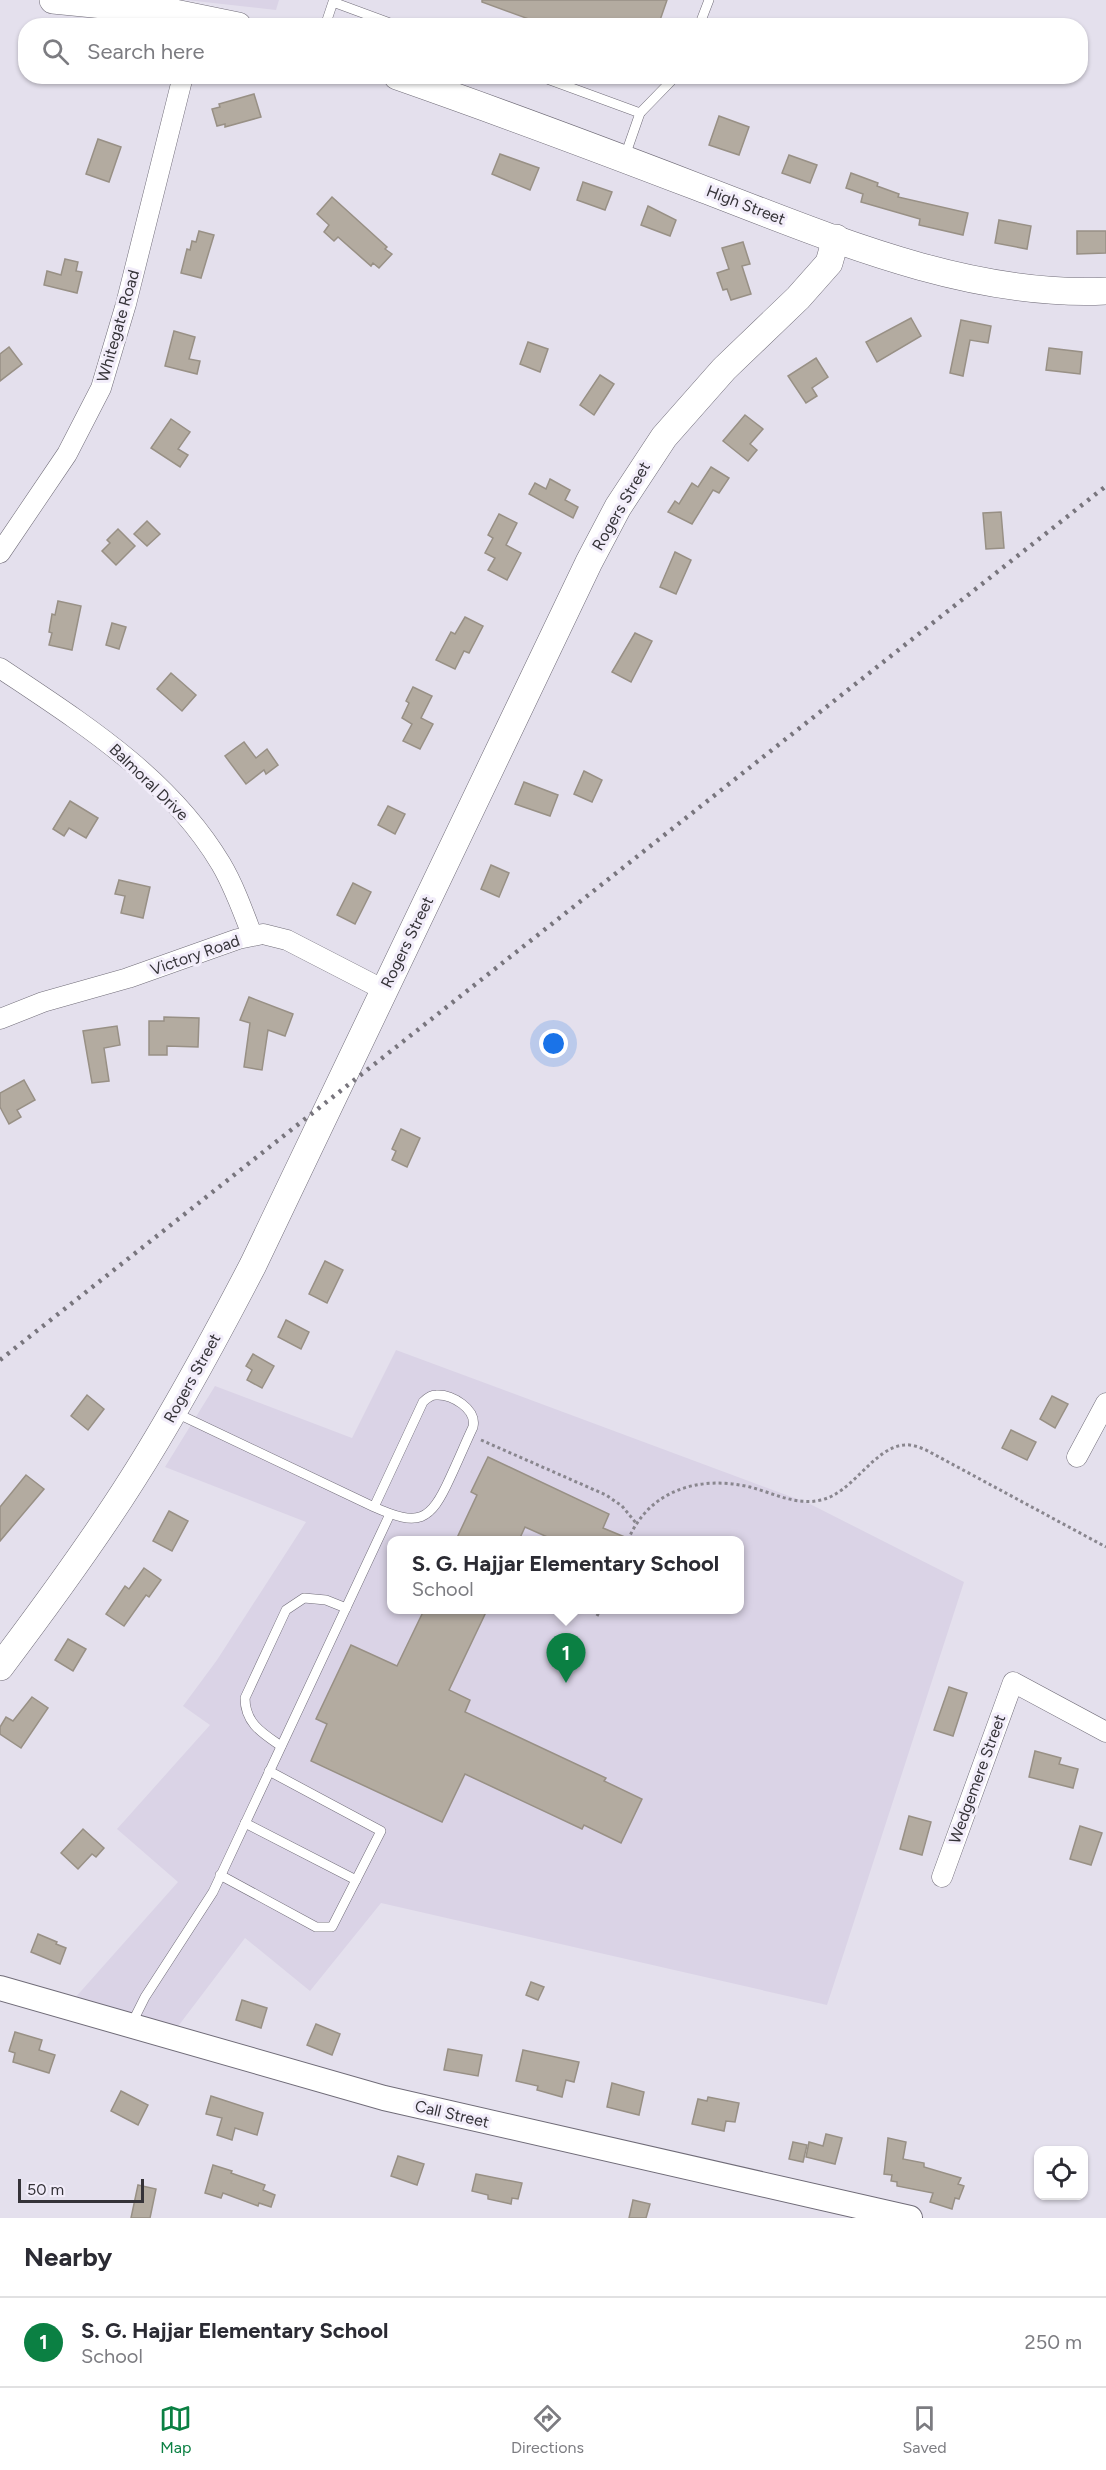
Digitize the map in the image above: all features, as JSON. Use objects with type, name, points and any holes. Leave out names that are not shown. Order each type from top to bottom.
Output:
[{"type":"main road","points":[[53,0],[136,7],[184,18]]},
{"type":"main road","name":"High Street","points":[[426,84],[836,238],[916,265],[978,281],[1043,290],[1106,291]]},
{"type":"main road","name":"Rogers Street","points":[[0,1666],[99,1531],[174,1412],[253,1265],[589,562],[618,507],[664,437],[685,412],[745,347],[786,311],[829,263],[836,238]]},
{"type":"street","name":"Whitegate Road","points":[[0,553],[67,454],[101,388],[126,304],[181,84]]},
{"type":"street","name":"Balmoral Drive","points":[[0,668],[100,736],[170,798],[207,842],[221,864],[252,935]]},
{"type":"street","name":"Victory Road","points":[[0,1019],[43,1002],[128,978],[252,935],[275,935],[287,940],[384,990]]},
{"type":"street","points":[[1077,1457],[1106,1403]]},
{"type":"street","name":"Wedgemere Street","points":[[942,1876],[1012,1683],[1106,1732]]},
{"type":"street","name":"Call Street","points":[[0,1988],[384,2098],[910,2218]]},
{"type":"lane","points":[[702,18],[710,0]]},
{"type":"lane","points":[[327,18],[331,1],[377,18]]},
{"type":"lane","points":[[561,84],[640,113]]},
{"type":"lane","points":[[624,158],[640,113],[668,84]]},
{"type":"lane","points":[[174,1412],[375,1507],[390,1514],[400,1518],[419,1518],[428,1515],[435,1508],[470,1435],[474,1421],[468,1408],[441,1396],[428,1397],[419,1407],[375,1507]]},
{"type":"lane","points":[[131,2026],[146,1997],[202,1911],[390,1514]]},
{"type":"lane","points":[[281,1746],[258,1731],[245,1710],[245,1698],[286,1610],[304,1598],[326,1600],[346,1608]]},
{"type":"lane","points":[[220,1875],[316,1927],[332,1927],[381,1831],[269,1771]]},
{"type":"lane","points":[[245,1823],[356,1880]]},
{"type":"path","points":[[470,1435],[606,1494],[622,1506],[636,1523]]},
{"type":"path","points":[[630,1536],[636,1523],[659,1500],[687,1487],[705,1483],[727,1483],[749,1487],[794,1501],[819,1501],[842,1491],[880,1456],[903,1445],[926,1450],[1106,1547]]},
{"type":"shaded area","points":[[186,0],[279,0],[276,10]]},
{"type":"shaded area","points":[[396,1350],[808,1503],[964,1582],[827,2005],[381,1903],[310,1991],[245,1938],[176,2029],[74,1999],[178,1882],[117,1829],[210,1725],[183,1706],[217,1660],[306,1522],[165,1467],[215,1386],[352,1438]]},
{"type":"building","points":[[482,0],[667,0],[661,18],[526,18],[482,2]]},
{"type":"building","points":[[254,94],[261,117],[225,127],[225,124],[217,126],[212,109],[220,107],[219,104]]},
{"type":"building","points":[[719,116],[749,127],[739,155],[709,145]]},
{"type":"building","points":[[98,139],[121,147],[109,182],[86,174]]},
{"type":"building","points":[[500,154],[539,168],[530,190],[492,174]]},
{"type":"building","points":[[789,155],[817,165],[810,183],[782,173]]},
{"type":"building","points":[[851,173],[878,183],[877,186],[899,194],[898,197],[968,213],[963,235],[919,225],[920,219],[861,202],[863,194],[846,188]]},
{"type":"building","points":[[583,182],[612,192],[605,210],[577,200]]},
{"type":"building","points":[[332,197],[392,254],[379,268],[373,263],[371,266],[338,237],[334,241],[324,232],[329,225],[317,214]]},
{"type":"building","points":[[648,206],[676,220],[670,236],[641,225]]},
{"type":"building","points":[[999,220],[1031,226],[1027,249],[995,243]]},
{"type":"building","points":[[199,231],[214,235],[201,278],[181,273],[187,249],[190,250],[192,241],[196,242]]},
{"type":"building","points":[[1077,231],[1106,231],[1106,253],[1077,254]]},
{"type":"building","points":[[743,242],[750,264],[742,266],[751,294],[731,300],[727,289],[723,290],[717,273],[729,269],[722,248]]},
{"type":"building","points":[[65,259],[78,262],[76,271],[82,272],[77,293],[44,285],[47,271],[61,275]]},
{"type":"building","points":[[911,318],[921,336],[877,362],[866,342]]},
{"type":"building","points":[[961,320],[991,326],[988,343],[970,340],[963,376],[950,373]]},
{"type":"building","points":[[174,331],[195,337],[189,359],[200,361],[197,374],[165,366]]},
{"type":"building","points":[[528,342],[548,349],[540,372],[520,364]]},
{"type":"building","points":[[9,347],[22,364],[0,381],[0,354]]},
{"type":"building","points":[[1049,348],[1082,352],[1080,374],[1046,370]]},
{"type":"building","points":[[816,358],[828,377],[812,388],[817,396],[806,403],[788,376]]},
{"type":"building","points":[[600,375],[614,384],[594,415],[580,405]]},
{"type":"building","points":[[745,415],[763,429],[750,444],[757,450],[748,461],[723,441]]},
{"type":"building","points":[[171,419],[190,432],[178,449],[188,455],[180,467],[151,448]]},
{"type":"building","points":[[711,467],[729,478],[719,493],[713,490],[692,524],[668,512],[675,501],[679,504],[692,483],[698,487]]},
{"type":"building","points":[[550,479],[570,490],[565,500],[578,507],[573,518],[529,494],[535,483],[546,489]]},
{"type":"building","points":[[1001,512],[1004,548],[986,549],[983,513]]},
{"type":"building","points":[[499,514],[517,523],[506,545],[521,553],[507,580],[488,570],[495,558],[485,553],[493,538],[488,535]]},
{"type":"building","points":[[147,521],[160,534],[147,546],[134,534]]},
{"type":"building","points":[[118,529],[135,546],[116,565],[102,551],[110,543],[107,540]]},
{"type":"building","points":[[675,552],[691,560],[676,594],[660,587]]},
{"type":"building","points":[[58,601],[81,606],[72,650],[49,645],[52,633],[49,632],[52,614],[55,615]]},
{"type":"building","points":[[465,617],[483,626],[469,653],[464,651],[455,669],[436,660],[451,632],[455,634]]},
{"type":"building","points":[[112,623],[126,627],[119,649],[106,645]]},
{"type":"building","points":[[635,633],[652,641],[631,682],[612,672]]},
{"type":"building","points":[[171,673],[196,695],[182,711],[157,689]]},
{"type":"building","points":[[413,687],[432,696],[421,718],[433,724],[420,749],[403,741],[412,724],[402,718],[409,703],[406,701]]},
{"type":"building","points":[[244,742],[256,758],[267,749],[278,765],[266,774],[264,770],[246,784],[225,756]]},
{"type":"building","points":[[584,771],[602,780],[592,802],[574,794]]},
{"type":"building","points":[[524,782],[558,795],[550,816],[515,804]]},
{"type":"building","points":[[70,801],[98,818],[86,838],[69,828],[64,836],[53,829]]},
{"type":"building","points":[[388,806],[405,814],[395,834],[378,825]]},
{"type":"building","points":[[491,865],[509,873],[499,897],[481,889]]},
{"type":"building","points":[[119,880],[150,887],[143,918],[121,913],[125,896],[115,894]]},
{"type":"building","points":[[353,883],[371,892],[355,924],[337,915]]},
{"type":"building","points":[[249,997],[293,1014],[285,1036],[268,1030],[262,1070],[244,1067],[250,1023],[240,1020]]},
{"type":"building","points":[[164,1017],[199,1018],[198,1047],[167,1046],[167,1055],[149,1055],[149,1021],[164,1021]]},
{"type":"building","points":[[117,1026],[120,1045],[104,1048],[109,1081],[92,1083],[83,1031]]},
{"type":"building","points":[[24,1080],[35,1100],[17,1110],[21,1117],[9,1124],[0,1107],[0,1093]]},
{"type":"building","points":[[401,1129],[420,1138],[407,1167],[392,1160],[396,1151],[392,1149]]},
{"type":"building","points":[[325,1261],[343,1270],[327,1303],[309,1294]]},
{"type":"building","points":[[286,1320],[309,1332],[301,1349],[278,1337]]},
{"type":"building","points":[[253,1354],[274,1366],[262,1388],[247,1380],[252,1370],[246,1366]]},
{"type":"building","points":[[87,1395],[104,1409],[88,1430],[71,1416]]},
{"type":"building","points":[[1052,1396],[1068,1404],[1055,1428],[1040,1419]]},
{"type":"building","points":[[1011,1430],[1036,1442],[1027,1460],[1002,1448]]},
{"type":"building","points":[[488,1457],[609,1514],[603,1528],[622,1536],[545,1536],[525,1527],[521,1536],[458,1536],[477,1495],[471,1492]]},
{"type":"building","points":[[26,1475],[44,1489],[0,1541],[0,1507]]},
{"type":"building","points":[[169,1511],[188,1521],[172,1551],[153,1541]]},
{"type":"building","points":[[144,1568],[161,1580],[149,1597],[146,1595],[124,1626],[106,1614],[125,1586],[129,1589]]},
{"type":"building","points":[[422,1614],[485,1614],[449,1690],[470,1700],[465,1712],[606,1778],[604,1781],[642,1799],[621,1843],[584,1825],[582,1829],[465,1774],[442,1822],[311,1761],[327,1724],[316,1719],[351,1645],[397,1666]]},
{"type":"building","points":[[68,1639],[86,1649],[73,1671],[55,1660]]},
{"type":"building","points":[[949,1687],[967,1693],[953,1736],[934,1730]]},
{"type":"building","points":[[32,1697],[48,1708],[21,1748],[0,1734],[0,1727],[6,1717],[13,1721]]},
{"type":"building","points":[[1035,1751],[1061,1758],[1059,1764],[1078,1769],[1073,1788],[1029,1777]]},
{"type":"building","points":[[909,1816],[931,1822],[922,1855],[900,1849]]},
{"type":"building","points":[[1080,1826],[1102,1833],[1091,1865],[1070,1859]]},
{"type":"building","points":[[83,1829],[104,1848],[96,1857],[92,1854],[78,1869],[61,1853]]},
{"type":"building","points":[[38,1934],[66,1948],[60,1964],[31,1952]]},
{"type":"building","points":[[531,1982],[544,1987],[538,2000],[526,1995]]},
{"type":"building","points":[[242,2000],[267,2008],[261,2028],[236,2020]]},
{"type":"building","points":[[316,2024],[340,2034],[332,2055],[307,2045]]},
{"type":"building","points":[[15,2032],[42,2040],[39,2050],[55,2055],[49,2073],[13,2062],[15,2053],[9,2051]]},
{"type":"building","points":[[448,2049],[482,2055],[478,2076],[444,2070]]},
{"type":"building","points":[[523,2050],[579,2062],[574,2082],[566,2080],[562,2097],[537,2090],[538,2086],[516,2081]]},
{"type":"building","points":[[612,2083],[644,2092],[639,2115],[607,2107]]},
{"type":"building","points":[[121,2091],[148,2105],[138,2125],[111,2111]]},
{"type":"building","points":[[211,2096],[263,2113],[257,2135],[235,2128],[232,2140],[217,2135],[222,2118],[206,2114]]},
{"type":"building","points":[[708,2097],[739,2103],[735,2122],[726,2121],[724,2131],[692,2124],[698,2099],[707,2101]]},
{"type":"building","points":[[826,2134],[842,2138],[835,2164],[806,2157],[809,2142],[823,2146]]},
{"type":"building","points":[[888,2138],[906,2142],[903,2159],[924,2163],[924,2167],[961,2178],[958,2184],[964,2186],[959,2199],[955,2198],[952,2209],[930,2202],[933,2193],[897,2186],[897,2182],[891,2181],[892,2175],[884,2174]]},
{"type":"building","points":[[793,2142],[807,2145],[803,2162],[789,2159]]},
{"type":"building","points":[[398,2156],[424,2164],[417,2185],[391,2176]]},
{"type":"building","points":[[213,2165],[265,2185],[263,2190],[275,2195],[271,2207],[259,2203],[258,2206],[223,2193],[221,2198],[205,2193]]},
{"type":"building","points":[[476,2174],[522,2183],[518,2199],[512,2198],[511,2204],[488,2199],[488,2195],[472,2191]]},
{"type":"building","points":[[138,2185],[156,2189],[150,2218],[131,2218]]},
{"type":"building","points":[[633,2200],[650,2204],[646,2218],[629,2218]]},
{"type":"railway","points":[[0,1360],[1106,486]]},
{"type":"place","name":"S. G. Hajjar Elementary School","points":[[566,1683]]}]
